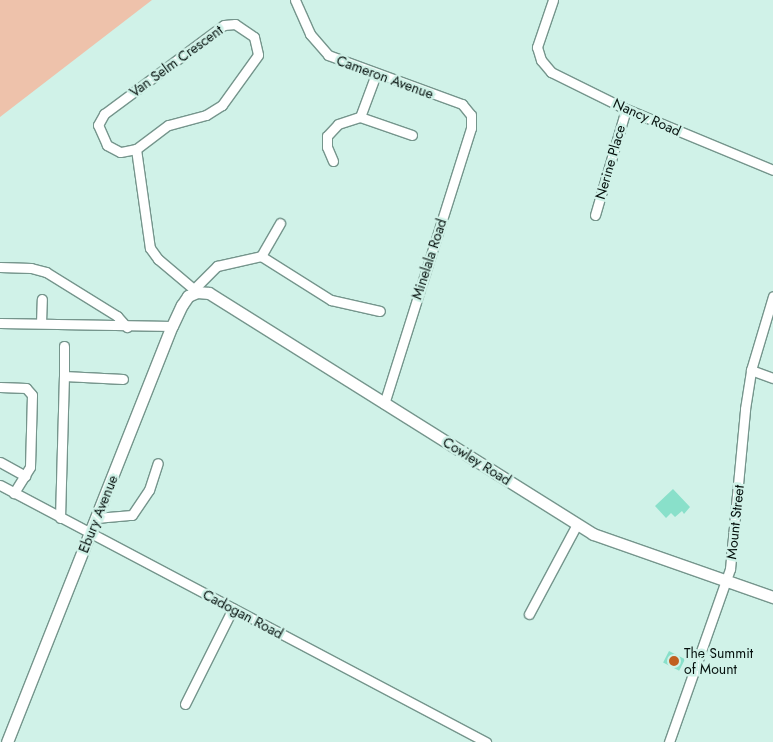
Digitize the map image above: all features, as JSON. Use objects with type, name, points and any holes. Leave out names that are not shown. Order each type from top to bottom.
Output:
[{"type":"street","name":"Cameron Avenue","points":[[295,0],[310,34],[328,55],[462,104],[471,115]]},
{"type":"street","name":"Nancy Road","points":[[553,0],[537,47],[541,60],[551,72],[626,109],[773,170]]},
{"type":"street","name":"Van Selm Crescent","points":[[235,24],[248,30],[257,46],[256,62],[222,105],[206,115],[168,125],[136,150],[120,152],[107,144],[98,125],[104,114],[224,25],[235,24]]},
{"type":"street","points":[[360,117],[376,74]]},
{"type":"street","name":"Nerine Place","points":[[595,215],[626,109]]},
{"type":"street","name":"Minelala Road","points":[[384,404],[471,128],[471,115]]},
{"type":"street","points":[[334,161],[327,147],[327,136],[338,124],[360,117],[412,135]]},
{"type":"street","points":[[136,150],[150,248],[158,259],[196,290],[217,266],[261,256],[332,300],[380,311]]},
{"type":"street","points":[[261,256],[280,223]]},
{"type":"street","points":[[0,267],[31,268],[46,272],[117,316],[127,326]]},
{"type":"street","name":"Cowley Road","points":[[196,290],[209,293],[576,524],[608,540],[773,597]]},
{"type":"street","name":"Ebury Avenue","points":[[7,742],[172,326],[182,304],[196,290]]},
{"type":"street","name":"Mount Street","points":[[669,742],[730,569],[751,370],[773,296]]},
{"type":"street","points":[[41,323],[42,299]]},
{"type":"street","points":[[0,322],[172,326]]},
{"type":"street","points":[[60,518],[64,346]]},
{"type":"street","points":[[751,370],[773,378]]},
{"type":"street","points":[[64,376],[122,379]]},
{"type":"street","points":[[0,387],[26,388],[31,393],[30,467],[14,493]]},
{"type":"street","points":[[0,462],[25,476]]},
{"type":"street","points":[[96,518],[132,515],[149,490],[158,463]]},
{"type":"street","name":"Cadogan Road","points":[[0,485],[486,742]]},
{"type":"street","points":[[529,614],[576,524]]},
{"type":"street","points":[[186,704],[232,608]]},
{"type":"shaded area","points":[[0,0],[152,0],[0,117]]},
{"type":"building","points":[[673,489],[690,507],[684,514],[682,511],[675,517],[671,513],[666,518],[655,506]]},
{"type":"building","name":"The Summit of Mount","points":[[669,651],[685,659],[679,671],[663,663]]},
{"type":"place","name":"The Summit of Mount","points":[[674,661]]}]
